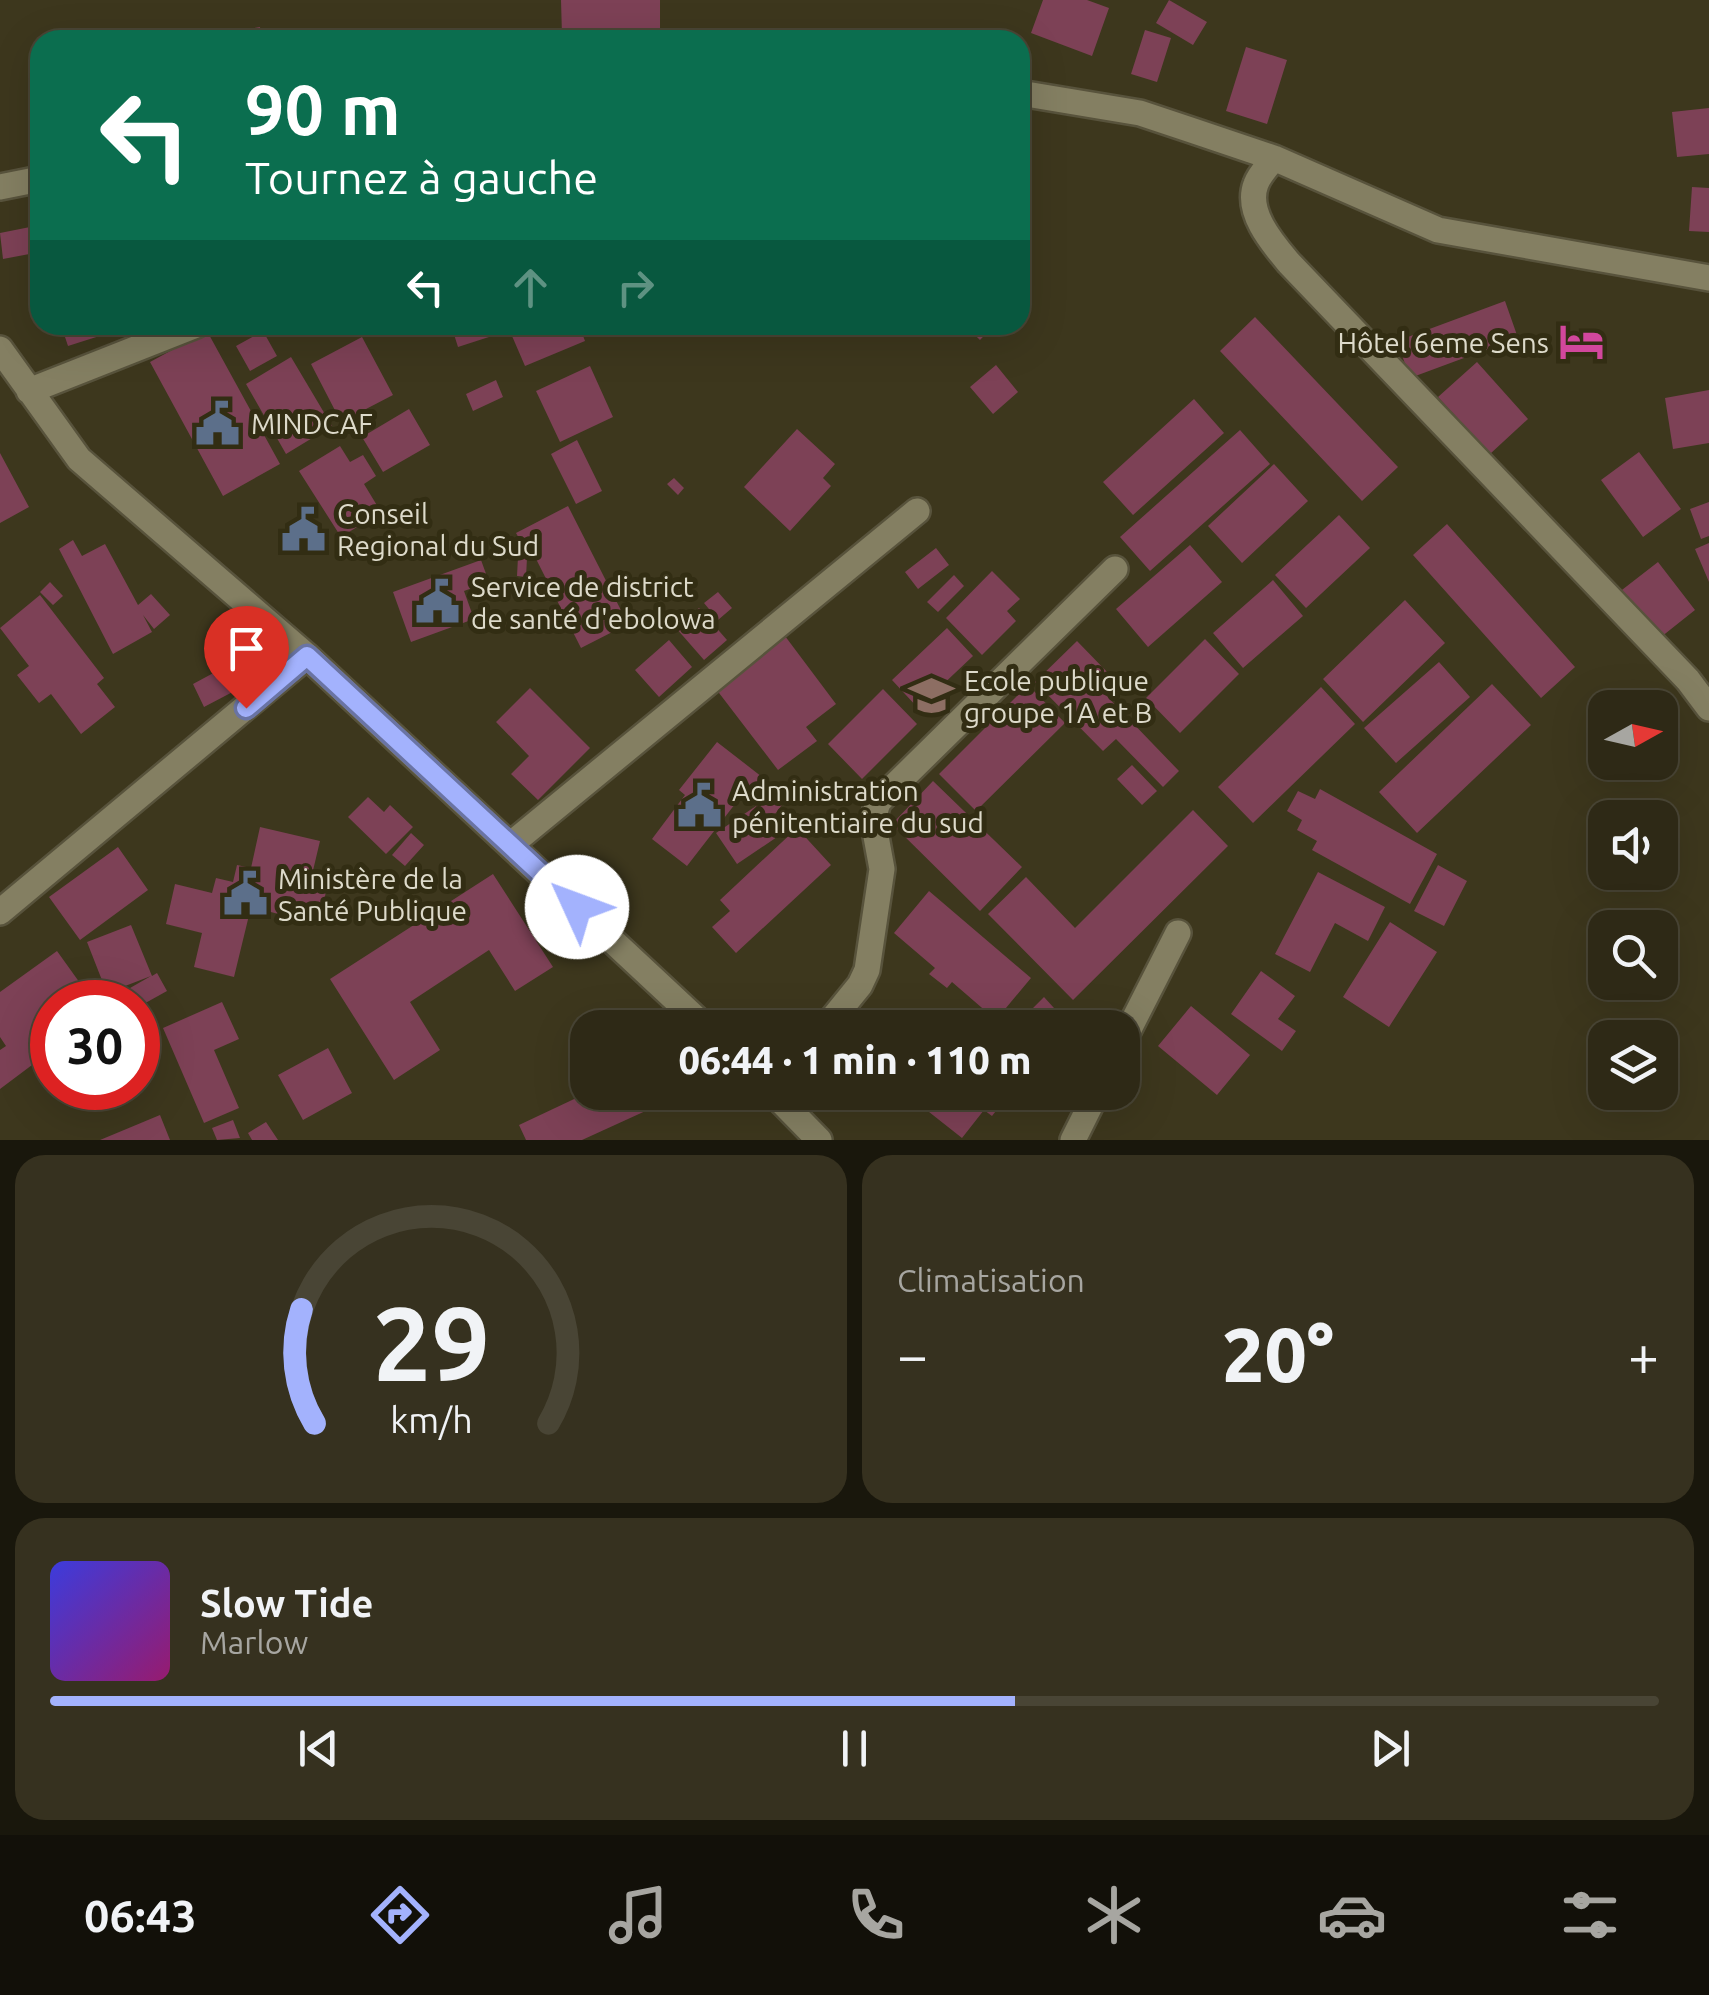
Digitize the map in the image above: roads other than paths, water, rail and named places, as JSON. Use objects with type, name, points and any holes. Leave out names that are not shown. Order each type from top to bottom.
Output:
[{"type":"street","points":[[1030,95],[1140,114],[1274,158],[1438,230],[1709,278]]},
{"type":"street","points":[[1274,158],[1254,187],[1256,212],[1269,238],[1688,680],[1709,708]]},
{"type":"street","points":[[0,187],[30,181]]},
{"type":"street","points":[[29,391],[171,335]]},
{"type":"street","points":[[0,349],[78,459],[307,656],[687,1010]]},
{"type":"street","points":[[510,845],[917,511]]},
{"type":"street","points":[[840,1010],[867,970],[882,869],[873,820],[878,802],[1114,569]]},
{"type":"street","points":[[0,912],[307,656]]},
{"type":"street","points":[[1139,1010],[1178,934]]},
{"type":"street","points":[[790,1110],[819,1140]]},
{"type":"street","points":[[1073,1140],[1088,1110]]},
{"type":"place","name":"Hôtel 6eme Sens","points":[[1582,342]]},
{"type":"place","name":"MINDCAF","points":[[218,423]]},
{"type":"place","name":"Conseil Regional du Sud","points":[[304,529]]},
{"type":"place","name":"Service de district de santé d'ebolowa","points":[[438,602]]},
{"type":"place","name":"Ecole publique groupe 1A et B","points":[[931,696]]},
{"type":"place","name":"Administration pénitentiaire du sud","points":[[699,806]]},
{"type":"place","name":"Ministère de la Santé Publique","points":[[245,894]]}]
